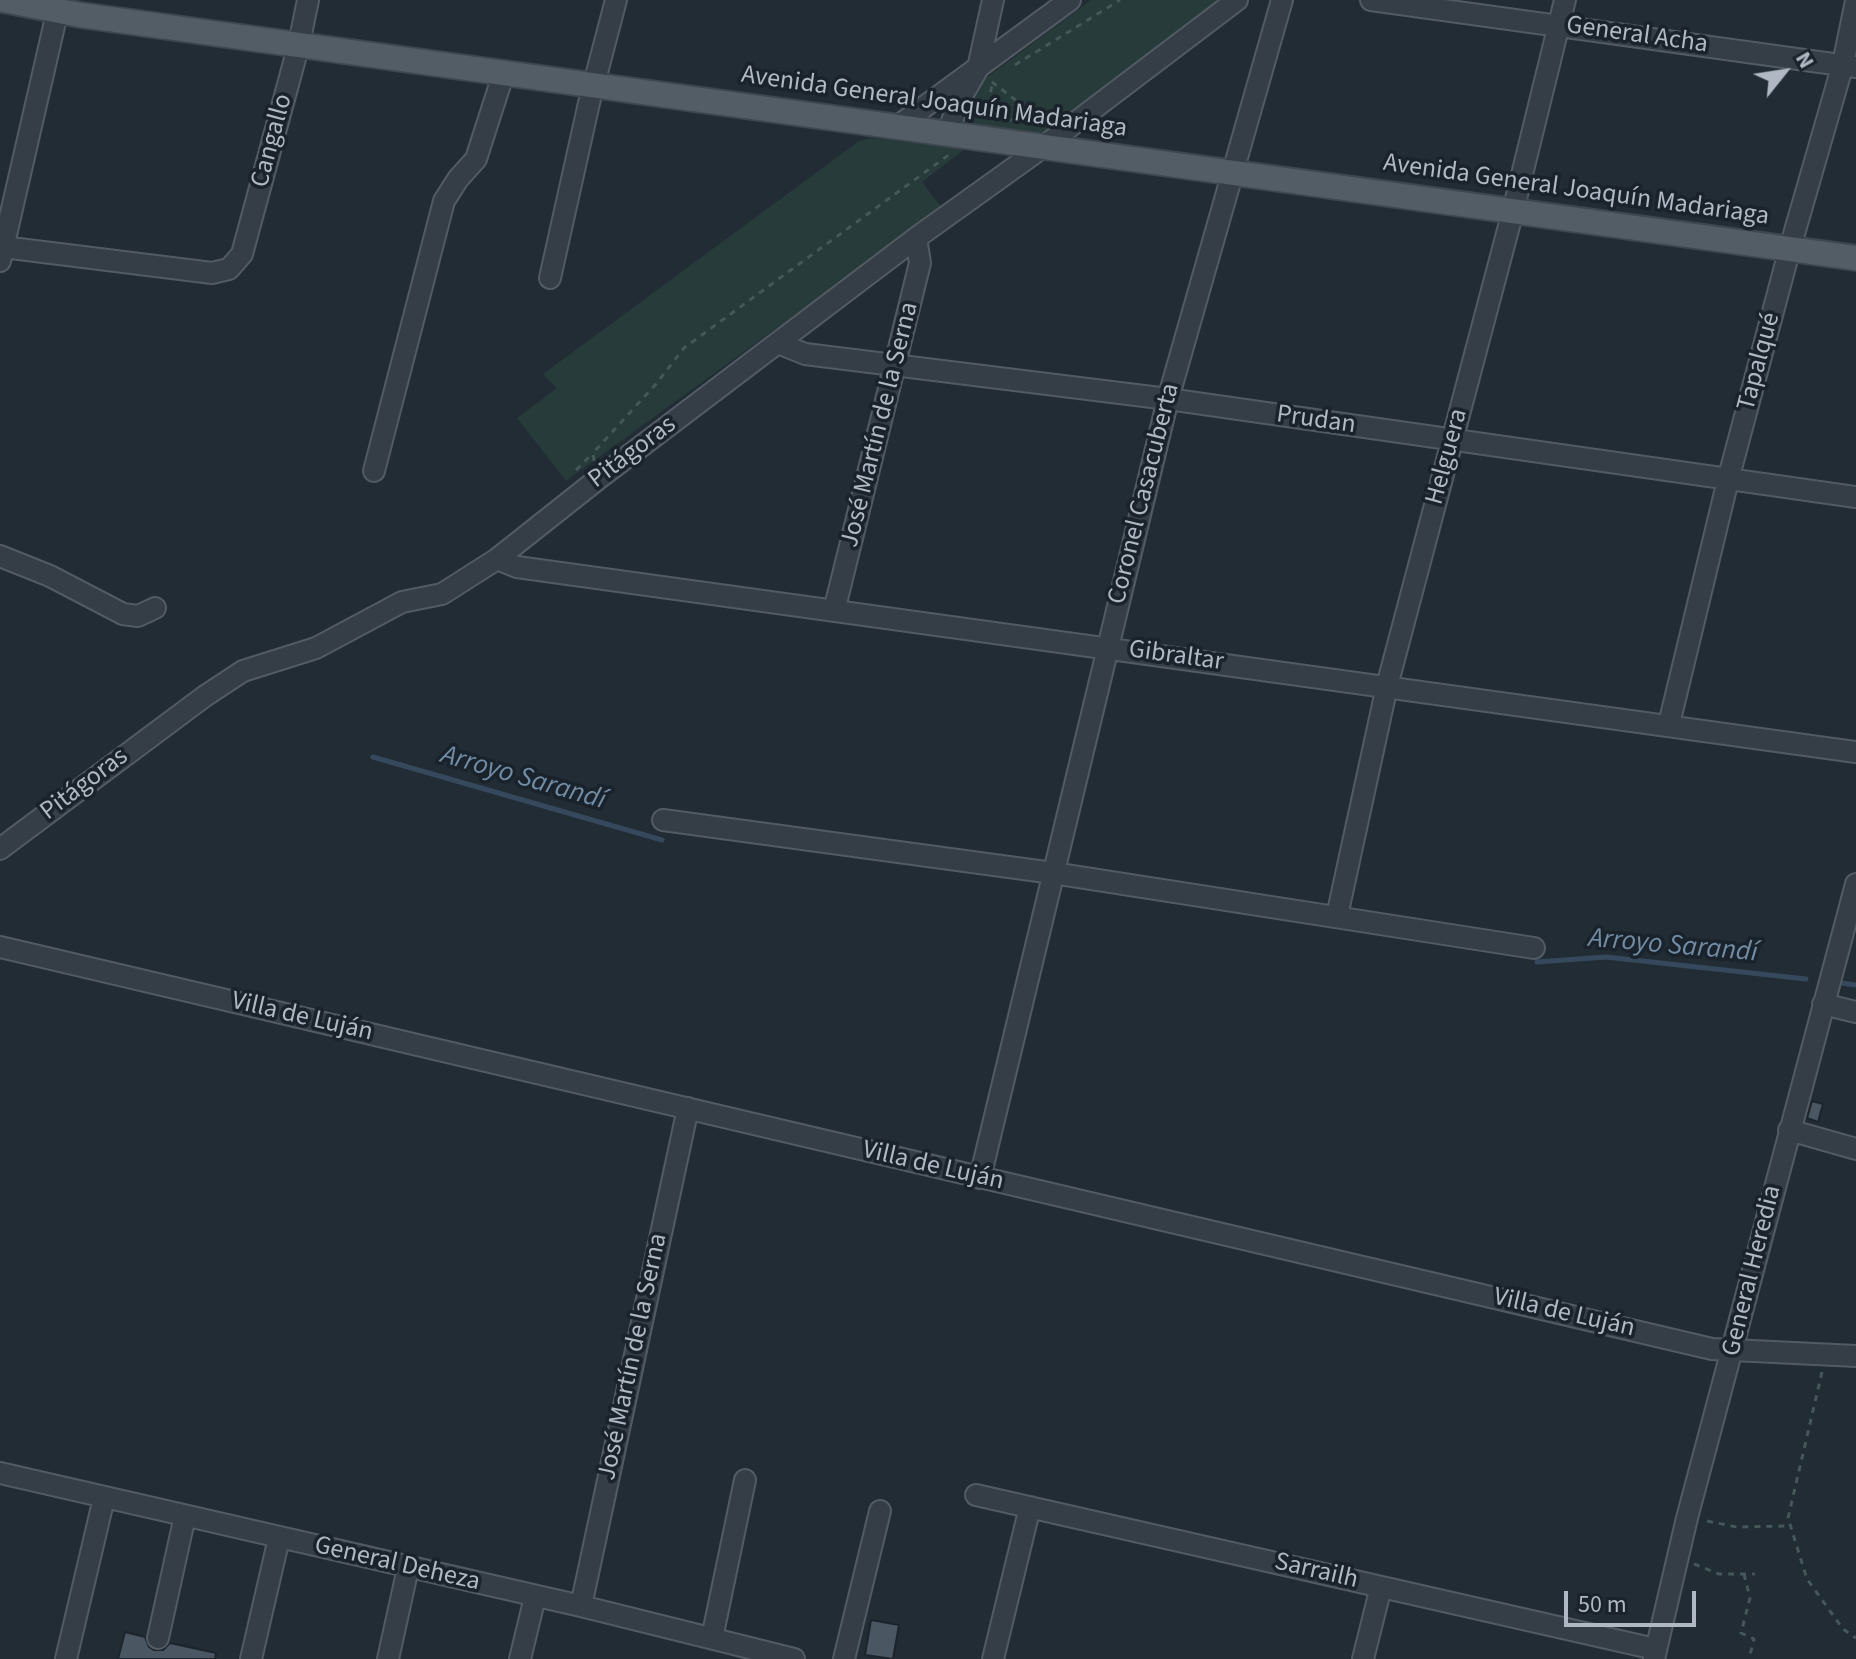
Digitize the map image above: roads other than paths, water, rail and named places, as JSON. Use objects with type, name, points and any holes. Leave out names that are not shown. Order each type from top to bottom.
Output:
[{"type":"main road","name":"Avenida General Joaquín Madariaga","points":[[4,0],[59,5],[299,44],[898,126],[950,143],[1042,136],[1233,174],[1856,258]]},
{"type":"street","name":"Cangallo","points":[[1,254],[222,272],[229,269],[242,254],[308,0]]},
{"type":"street","points":[[550,278],[616,0]]},
{"type":"street","points":[[987,76],[993,0]]},
{"type":"street","points":[[950,143],[959,101],[1070,0]]},
{"type":"street","name":"Pitágoras","points":[[0,849],[243,671],[316,648],[402,602],[442,594],[497,559],[916,238],[1042,136],[1237,0]]},
{"type":"street","name":"Coronel Casacuberta","points":[[980,1178],[1168,399],[1282,0]]},
{"type":"street","name":"General Acha","points":[[1371,0],[1849,66]]},
{"type":"street","name":"Helguera","points":[[1337,916],[1387,686],[1513,211],[1565,0]]},
{"type":"street","name":"Tapalqué","points":[[1669,724],[1728,480],[1790,248],[1849,66],[1856,1]]},
{"type":"street","points":[[1,254],[59,5]]},
{"type":"street","points":[[374,471],[444,201],[476,159],[504,72]]},
{"type":"street","points":[[898,126],[987,76]]},
{"type":"street","name":"José Martín de la Serna","points":[[834,611],[920,263],[916,238]]},
{"type":"street","name":"Prudan","points":[[778,343],[805,354],[1168,399],[1856,497]]},
{"type":"street","points":[[0,556],[50,576],[123,614],[138,616],[155,608]]},
{"type":"street","name":"Gibraltar","points":[[497,559],[517,567],[1856,752]]},
{"type":"street","points":[[663,820],[1053,873],[1534,948]]},
{"type":"street","name":"General Heredia","points":[[1654,1654],[1687,1518],[1856,884]]},
{"type":"street","name":"Villa de Luján","points":[[7,949],[1712,1349],[1856,1356]]},
{"type":"street","points":[[1823,1004],[1856,1012]]},
{"type":"street","name":"José Martín de la Serna","points":[[581,1606],[688,1108]]},
{"type":"street","points":[[1789,1130],[1856,1149]]},
{"type":"street","name":"General Deheza","points":[[0,1473],[581,1606],[794,1659]]},
{"type":"street","points":[[712,1638],[745,1480]]},
{"type":"street","name":"Sarrailh","points":[[976,1495],[1381,1587],[1654,1654]]},
{"type":"street","points":[[66,1659],[104,1498]]},
{"type":"street","points":[[993,1659],[1030,1507]]},
{"type":"street","points":[[844,1659],[880,1511]]},
{"type":"street","points":[[158,1638],[185,1516]]},
{"type":"street","points":[[251,1659],[279,1538]]},
{"type":"street","points":[[388,1659],[408,1568]]},
{"type":"street","points":[[1363,1659],[1381,1587]]},
{"type":"street","points":[[520,1659],[535,1597]]},
{"type":"waterway","name":"Arroyo Sarandí","points":[[373,757],[662,840]]},
{"type":"waterway","name":"Arroyo Sarandí","points":[[1537,962],[1606,957],[1806,979]]},
{"type":"waterway","name":"Arroyo Sarandí","points":[[1834,982],[1856,985]]}]
